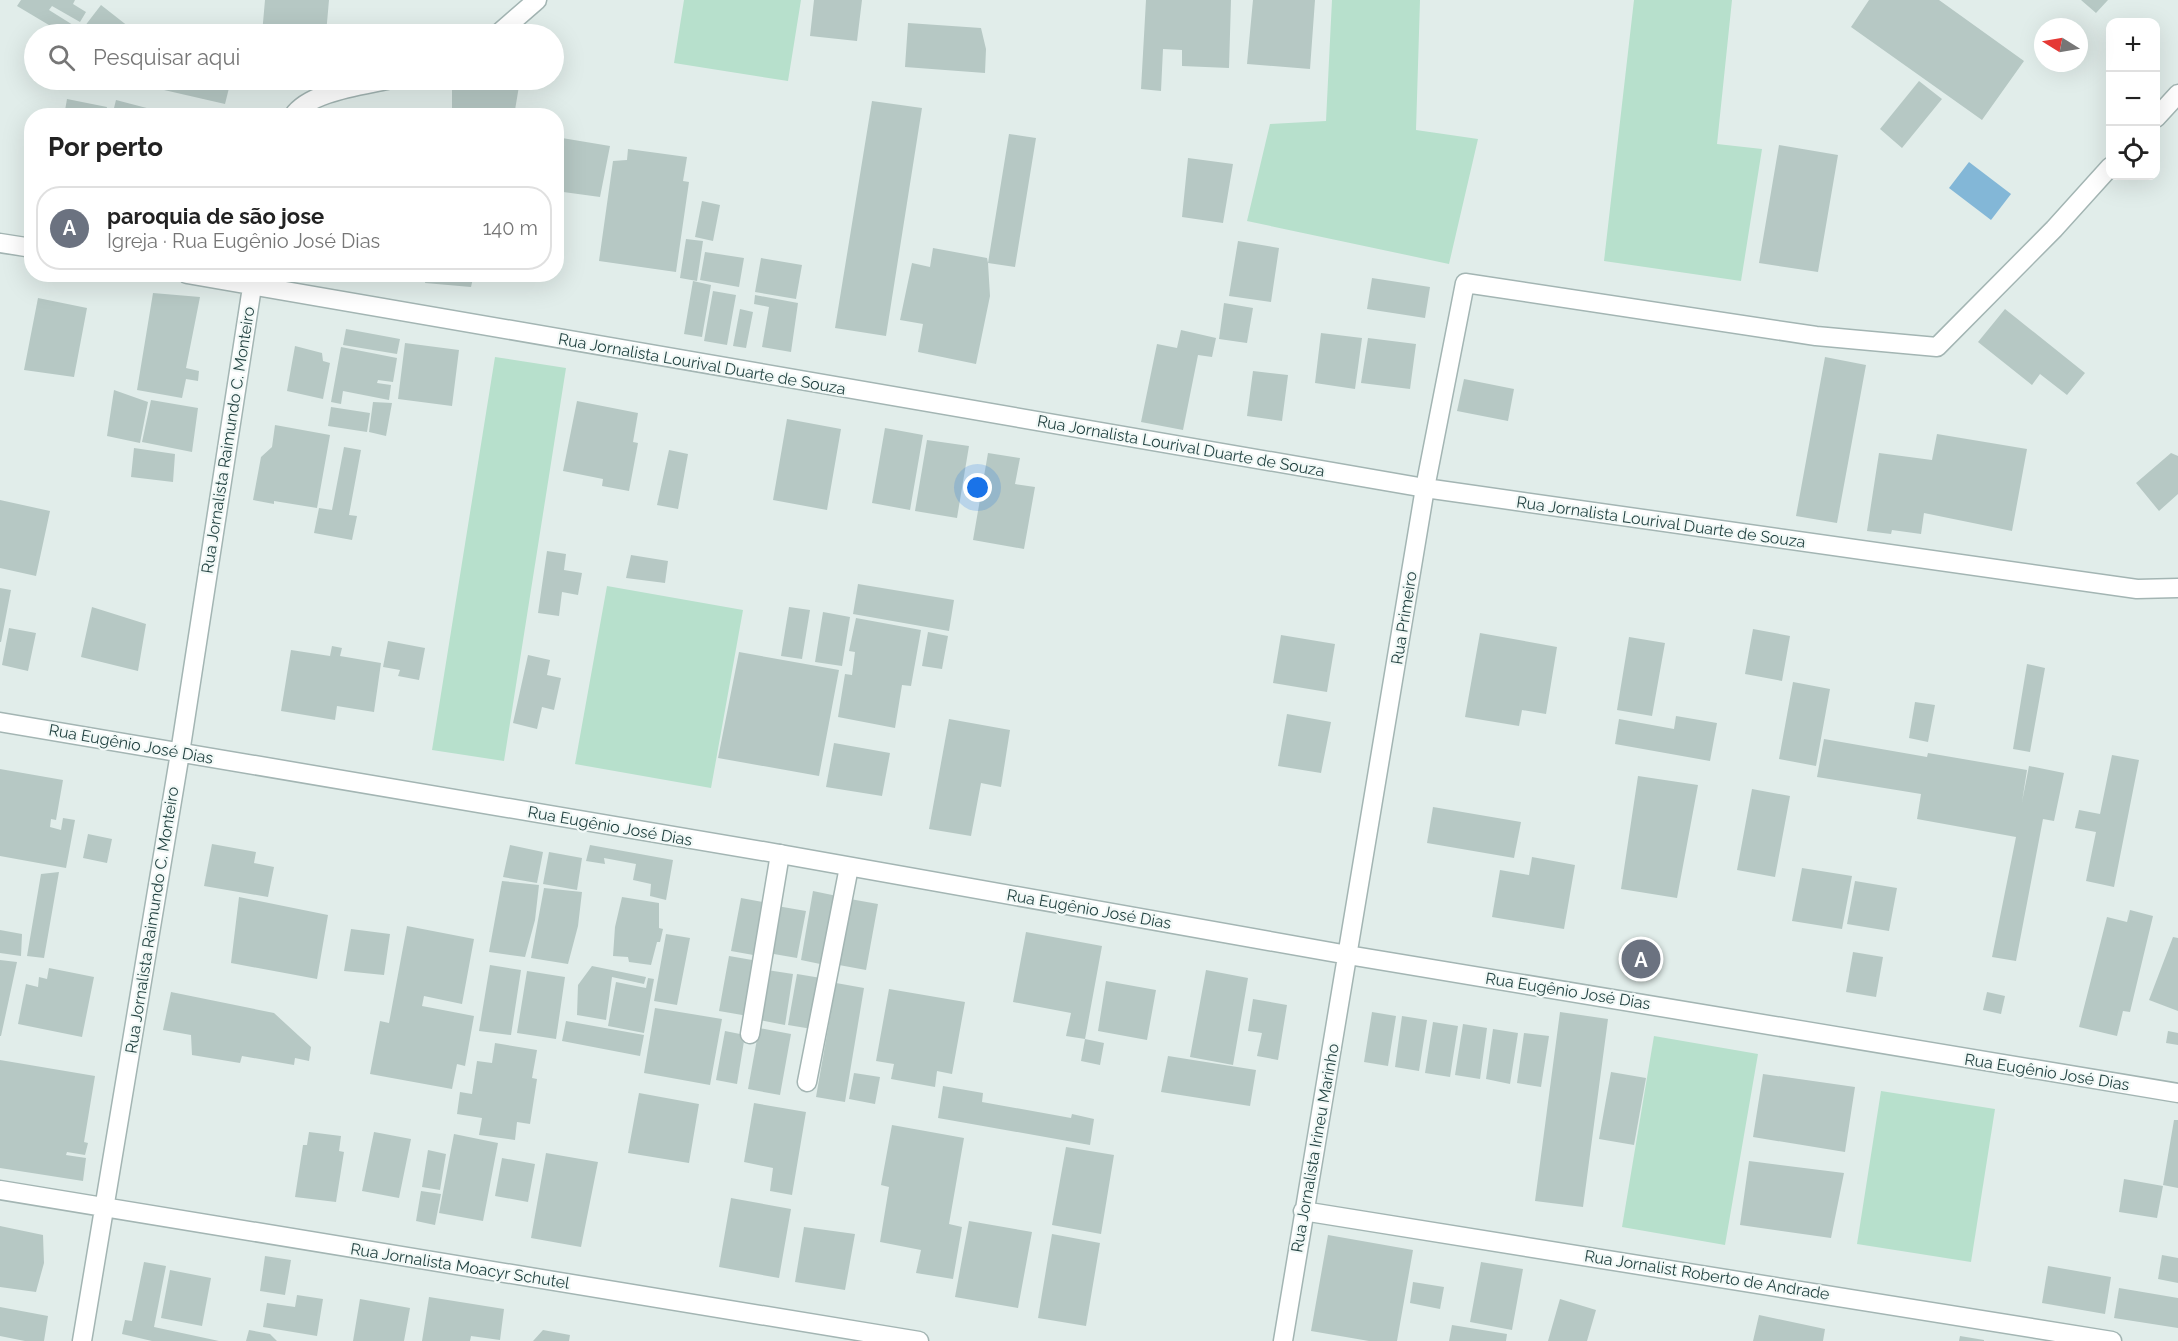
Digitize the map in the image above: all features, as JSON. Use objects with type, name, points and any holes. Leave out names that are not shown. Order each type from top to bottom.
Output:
[{"type":"street","points":[[509,24],[537,0]]},
{"type":"street","points":[[299,108],[315,98],[347,90]]},
{"type":"street","points":[[2160,114],[2178,94]]},
{"type":"street","name":"Rua Primeiro","points":[[1348,955],[1425,488],[1465,283],[1816,336],[1937,347],[2054,229],[2106,171]]},
{"type":"street","points":[[0,243],[24,247]]},
{"type":"street","name":"Rua Jornalista Raimundo C. Monteiro","points":[[82,1341],[180,753],[253,282]]},
{"type":"street","name":"Rua Jornalista Lourival Duarte de Souza","points":[[264,282],[1425,488],[2137,589],[2178,588]]},
{"type":"street","name":"Rua Eugênio José Dias","points":[[0,722],[780,854],[1348,955],[2178,1094]]},
{"type":"street","points":[[750,1034],[780,854]]},
{"type":"street","points":[[807,1082],[849,867]]},
{"type":"street","name":"Rua Jornalista Irineu Marinho","points":[[1283,1341],[1303,1211],[1348,955]]},
{"type":"street","name":"Rua Jornalista Moacyr Schutel","points":[[0,1190],[920,1341]]},
{"type":"street","name":"Rua Jornalist Roberto de Andrade","points":[[1303,1211],[2112,1341]]},
{"type":"green space","points":[[684,0],[801,0],[788,81],[674,63]]},
{"type":"green space","points":[[1332,0],[1420,0],[1416,130],[1478,139],[1449,264],[1247,221],[1270,124],[1326,121]]},
{"type":"green space","points":[[1634,0],[1732,0],[1717,144],[1762,149],[1741,281],[1604,261]]},
{"type":"green space","points":[[495,357],[566,368],[504,761],[432,750]]},
{"type":"green space","points":[[607,586],[743,610],[711,788],[575,764]]},
{"type":"green space","points":[[1654,1036],[1758,1054],[1725,1245],[1622,1227]]},
{"type":"green space","points":[[1881,1091],[1995,1109],[1971,1262],[1857,1244]]},
{"type":"water","points":[[1969,162],[2011,194],[1991,220],[1949,188]]},
{"type":"building","points":[[21,0],[75,0],[73,4],[86,12],[80,22],[52,6],[49,10],[71,24],[47,24],[17,6]]},
{"type":"building","points":[[265,0],[329,0],[327,24],[263,24]]},
{"type":"building","points":[[814,0],[862,0],[857,41],[810,36]]},
{"type":"building","points":[[1146,0],[1231,0],[1229,68],[1182,66],[1182,50],[1163,49],[1161,91],[1141,89]]},
{"type":"building","points":[[1253,0],[1315,0],[1310,69],[1247,64]]},
{"type":"building","points":[[1869,0],[1939,0],[2024,61],[1982,120],[1851,27]]},
{"type":"building","points":[[2081,0],[2108,0],[2096,13]]},
{"type":"building","points":[[101,5],[125,24],[86,24]]},
{"type":"building","points":[[908,23],[981,28],[986,49],[985,73],[905,67]]},
{"type":"building","points":[[1919,81],[1942,99],[1902,148],[1880,129]]},
{"type":"building","points":[[164,90],[228,90],[225,104]]},
{"type":"building","points":[[452,90],[518,90],[515,108],[452,108]]},
{"type":"building","points":[[67,99],[107,107],[107,108],[65,108]]},
{"type":"building","points":[[116,100],[147,108],[114,108]]},
{"type":"building","points":[[872,101],[922,108],[886,336],[835,328]]},
{"type":"building","points":[[1009,134],[1036,138],[1015,267],[988,263]]},
{"type":"building","points":[[564,138],[610,146],[600,197],[564,192]]},
{"type":"building","points":[[1779,145],[1838,155],[1818,272],[1759,263]]},
{"type":"building","points":[[628,149],[687,157],[683,181],[689,182],[676,272],[599,261],[613,161],[627,160]]},
{"type":"building","points":[[1188,158],[1233,164],[1223,223],[1182,217]]},
{"type":"building","points":[[702,201],[720,205],[713,241],[695,237]]},
{"type":"building","points":[[686,239],[703,241],[697,281],[680,278]]},
{"type":"building","points":[[1238,241],[1279,248],[1271,302],[1229,296]]},
{"type":"building","points":[[933,248],[987,258],[990,296],[976,364],[918,352],[923,324],[900,320],[912,263],[930,267]]},
{"type":"building","points":[[705,252],[744,258],[739,287],[700,280]]},
{"type":"building","points":[[761,258],[802,265],[796,299],[755,292]]},
{"type":"building","points":[[1372,278],[1430,287],[1425,318],[1367,309]]},
{"type":"building","points":[[693,281],[711,285],[702,337],[684,334]]},
{"type":"building","points":[[425,282],[472,282],[471,287]]},
{"type":"building","points":[[713,291],[736,295],[727,345],[704,341]]},
{"type":"building","points":[[153,293],[200,297],[186,368],[199,371],[198,381],[186,379],[182,398],[137,390]]},
{"type":"building","points":[[755,295],[798,303],[791,352],[762,347],[769,307],[754,304]]},
{"type":"building","points":[[38,298],[87,308],[74,377],[24,370]]},
{"type":"building","points":[[1224,303],[1253,308],[1247,343],[1219,339]]},
{"type":"building","points":[[740,309],[753,312],[746,348],[733,346]]},
{"type":"building","points":[[2005,309],[2085,373],[2067,395],[2040,374],[2032,385],[1978,342]]},
{"type":"building","points":[[346,329],[400,339],[397,354],[343,345]]},
{"type":"building","points":[[1181,330],[1216,338],[1212,357],[1198,355],[1183,430],[1141,422],[1157,344],[1177,348]]},
{"type":"building","points":[[1321,333],[1362,338],[1355,389],[1315,383]]},
{"type":"building","points":[[1368,338],[1416,344],[1410,389],[1361,383]]},
{"type":"building","points":[[405,343],[459,350],[452,406],[398,399]]},
{"type":"building","points":[[295,346],[322,353],[323,361],[330,363],[323,399],[287,391]]},
{"type":"building","points":[[341,347],[397,358],[393,382],[378,380],[377,383],[391,385],[389,400],[343,391],[341,404],[331,402]]},
{"type":"building","points":[[1825,357],[1866,365],[1837,523],[1796,516]]},
{"type":"building","points":[[1253,371],[1288,375],[1282,421],[1247,416]]},
{"type":"building","points":[[1464,379],[1514,389],[1508,421],[1457,411]]},
{"type":"building","points":[[114,390],[148,402],[140,443],[107,436]]},
{"type":"building","points":[[151,400],[198,408],[192,452],[142,442]]},
{"type":"building","points":[[577,401],[638,413],[633,442],[638,443],[629,491],[602,486],[603,479],[563,471]]},
{"type":"building","points":[[373,402],[392,403],[386,436],[369,432]]},
{"type":"building","points":[[331,407],[370,413],[367,432],[328,426]]},
{"type":"building","points":[[787,419],[841,429],[827,510],[773,500]]},
{"type":"building","points":[[275,425],[330,435],[317,508],[253,500],[261,457],[272,447]]},
{"type":"building","points":[[885,428],[923,435],[910,510],[872,503]]},
{"type":"building","points":[[1937,434],[2027,449],[2012,531],[1924,513],[1921,534],[1892,530],[1891,534],[1867,531],[1879,453],[1932,460]]},
{"type":"building","points":[[927,440],[969,446],[957,518],[915,511]]},
{"type":"building","points":[[344,447],[361,450],[349,515],[357,516],[352,540],[314,533],[319,508],[332,510]]},
{"type":"building","points":[[134,448],[175,454],[173,482],[131,477]]},
{"type":"building","points":[[669,450],[688,454],[678,509],[657,505]]},
{"type":"building","points":[[988,453],[1020,458],[1015,484],[1035,487],[1024,549],[973,540]]},
{"type":"building","points":[[2171,453],[2178,456],[2178,494],[2159,511],[2136,483]]},
{"type":"building","points":[[0,500],[50,511],[36,576],[0,568]]},
{"type":"building","points":[[547,551],[566,554],[564,570],[582,573],[578,595],[562,592],[559,616],[538,613]]},
{"type":"building","points":[[631,555],[668,561],[665,583],[626,578]]},
{"type":"building","points":[[858,584],[954,600],[949,631],[853,614]]},
{"type":"building","points":[[0,588],[11,590],[1,642],[0,642]]},
{"type":"building","points":[[92,607],[146,624],[138,671],[81,657]]},
{"type":"building","points":[[789,607],[810,610],[802,659],[781,656]]},
{"type":"building","points":[[823,612],[850,617],[842,666],[815,662]]},
{"type":"building","points":[[856,618],[921,630],[911,686],[902,685],[895,728],[838,717],[845,674],[852,675],[855,652],[849,651]]},
{"type":"building","points":[[9,628],[36,633],[28,671],[2,665]]},
{"type":"building","points":[[1753,629],[1790,636],[1782,681],[1745,674]]},
{"type":"building","points":[[928,632],[948,636],[942,669],[922,666]]},
{"type":"building","points":[[1480,633],[1557,647],[1546,714],[1522,710],[1519,726],[1465,717]]},
{"type":"building","points":[[1281,635],[1335,644],[1327,692],[1273,683]]},
{"type":"building","points":[[1629,637],[1665,643],[1652,716],[1617,710]]},
{"type":"building","points":[[388,641],[425,648],[419,680],[398,676],[400,670],[383,667]]},
{"type":"building","points":[[332,646],[342,648],[340,656],[381,663],[374,712],[337,706],[335,720],[281,711],[291,650],[330,656]]},
{"type":"building","points":[[739,652],[839,670],[819,776],[718,758]]},
{"type":"building","points":[[528,655],[550,660],[547,675],[561,678],[554,710],[542,707],[537,729],[513,723]]},
{"type":"building","points":[[2027,664],[2045,668],[2030,752],[2013,749]]},
{"type":"building","points":[[1793,682],[1830,689],[1816,766],[1779,759]]},
{"type":"building","points":[[1915,702],[1935,705],[1928,742],[1909,738]]},
{"type":"building","points":[[1287,714],[1331,722],[1321,773],[1278,766]]},
{"type":"building","points":[[1676,716],[1717,723],[1710,761],[1615,744],[1619,719],[1674,729]]},
{"type":"building","points":[[949,719],[1010,730],[1001,787],[981,783],[971,836],[929,829]]},
{"type":"building","points":[[1824,739],[1927,757],[1928,753],[2027,770],[2022,802],[2029,766],[2064,773],[2054,821],[2043,819],[2016,961],[1992,957],[2016,837],[1917,819],[1921,794],[1817,777]]},
{"type":"building","points":[[834,743],[890,753],[882,796],[826,787]]},
{"type":"building","points":[[2112,755],[2139,760],[2114,887],[2086,881],[2096,832],[2075,828],[2079,810],[2100,814]]},
{"type":"building","points":[[0,769],[63,780],[56,820],[51,819],[50,827],[61,830],[63,818],[75,820],[66,868],[0,856]]},
{"type":"building","points":[[1638,776],[1698,785],[1677,898],[1621,889]]},
{"type":"building","points":[[1752,789],[1790,796],[1775,877],[1737,870]]},
{"type":"building","points":[[1433,807],[1521,822],[1514,858],[1427,843]]},
{"type":"building","points":[[88,834],[112,839],[107,863],[83,858]]},
{"type":"building","points":[[212,844],[256,852],[254,863],[274,867],[268,897],[204,886]]},
{"type":"building","points":[[510,845],[543,852],[537,883],[503,877]]},
{"type":"building","points":[[590,845],[673,860],[666,900],[650,896],[651,884],[633,880],[636,864],[604,858],[605,864],[586,861]]},
{"type":"building","points":[[549,852],[582,858],[577,890],[543,884]]},
{"type":"building","points":[[1532,857],[1575,865],[1564,929],[1492,917],[1500,870],[1529,875]]},
{"type":"building","points":[[1802,868],[1852,876],[1842,929],[1792,921]]},
{"type":"building","points":[[59,872],[44,958],[27,956],[41,874]]},
{"type":"building","points":[[502,881],[539,885],[535,920],[525,957],[489,952]]},
{"type":"building","points":[[1855,881],[1897,888],[1889,931],[1847,924]]},
{"type":"building","points":[[544,888],[582,892],[578,926],[568,964],[531,958]]},
{"type":"building","points":[[813,891],[837,896],[825,965],[801,960]]},
{"type":"building","points":[[239,897],[328,915],[317,979],[231,963]]},
{"type":"building","points":[[622,897],[659,903],[659,928],[663,929],[651,965],[629,962],[628,957],[613,956],[615,927]]},
{"type":"building","points":[[741,898],[768,903],[759,956],[731,951]]},
{"type":"building","points":[[850,899],[878,904],[866,970],[839,965]]},
{"type":"building","points":[[777,906],[806,911],[797,958],[768,953]]},
{"type":"building","points":[[2130,910],[2153,916],[2130,1012],[2123,1011],[2117,1036],[2079,1027],[2107,917],[2127,922]]},
{"type":"building","points":[[407,926],[474,939],[462,1004],[424,996],[422,1006],[474,1016],[465,1066],[457,1064],[452,1089],[370,1074],[380,1021],[389,1023]]},
{"type":"building","points":[[351,929],[390,934],[384,975],[344,971]]},
{"type":"building","points":[[0,930],[22,934],[21,956],[0,953]]},
{"type":"building","points":[[1026,932],[1102,946],[1085,1039],[1066,1036],[1071,1013],[1013,1002]]},
{"type":"building","points":[[666,934],[690,938],[677,1005],[654,1001]]},
{"type":"building","points":[[2173,937],[2178,938],[2178,1011],[2149,1000]]},
{"type":"building","points":[[1853,952],[1883,957],[1876,997],[1846,992]]},
{"type":"building","points":[[729,956],[758,961],[748,1016],[719,1011]]},
{"type":"building","points":[[0,960],[17,962],[1,1036],[0,1036]]},
{"type":"building","points":[[490,965],[521,970],[511,1035],[479,1031]]},
{"type":"building","points":[[592,966],[646,977],[644,984],[612,977],[606,1020],[577,1015],[578,985]]},
{"type":"building","points":[[49,968],[94,977],[82,1037],[18,1024],[26,984],[38,987],[39,977],[47,979]]},
{"type":"building","points":[[767,970],[793,974],[785,1025],[759,1020]]},
{"type":"building","points":[[1206,970],[1248,978],[1233,1065],[1190,1057]]},
{"type":"building","points":[[527,971],[565,977],[556,1039],[517,1033]]},
{"type":"building","points":[[797,974],[821,978],[812,1029],[788,1025]]},
{"type":"building","points":[[648,978],[654,979],[644,1033],[608,1026],[616,982],[646,988]]},
{"type":"building","points":[[1106,981],[1156,990],[1147,1040],[1098,1031]]},
{"type":"building","points":[[836,983],[864,988],[845,1102],[816,1097]]},
{"type":"building","points":[[889,989],[965,1002],[952,1074],[937,1071],[935,1087],[891,1079],[894,1064],[876,1061]]},
{"type":"building","points":[[171,992],[274,1013],[311,1047],[309,1061],[295,1058],[294,1065],[242,1056],[240,1063],[192,1055],[191,1035],[163,1030]]},
{"type":"building","points":[[1987,992],[2005,996],[2001,1014],[1983,1010]]},
{"type":"building","points":[[1253,999],[1287,1005],[1278,1060],[1257,1056],[1262,1033],[1248,1031]]},
{"type":"building","points":[[655,1008],[722,1019],[710,1085],[644,1073]]},
{"type":"building","points":[[1372,1012],[1396,1016],[1388,1066],[1364,1062]]},
{"type":"building","points":[[1560,1012],[1608,1019],[1583,1207],[1535,1201]]},
{"type":"building","points":[[1402,1016],[1427,1020],[1419,1071],[1395,1067]]},
{"type":"building","points":[[566,1021],[644,1035],[640,1056],[562,1041]]},
{"type":"building","points":[[1433,1022],[1458,1026],[1450,1077],[1425,1073]]},
{"type":"building","points":[[1463,1024],[1487,1028],[1480,1079],[1455,1075]]},
{"type":"building","points":[[759,1028],[791,1034],[780,1095],[748,1089]]},
{"type":"building","points":[[1493,1029],[1518,1033],[1510,1084],[1486,1079]]},
{"type":"building","points":[[725,1031],[745,1035],[737,1084],[716,1080]]},
{"type":"building","points":[[2168,1031],[2178,1033],[2178,1045],[2166,1043]]},
{"type":"building","points":[[1524,1033],[1549,1036],[1541,1087],[1517,1083]]},
{"type":"building","points":[[1085,1039],[1104,1043],[1100,1065],[1081,1061]]},
{"type":"building","points":[[495,1043],[537,1050],[532,1078],[537,1079],[530,1124],[517,1122],[515,1140],[479,1135],[482,1118],[457,1114],[460,1092],[472,1094],[477,1061],[492,1063]]},
{"type":"building","points":[[1168,1056],[1256,1070],[1250,1106],[1161,1092]]},
{"type":"building","points":[[0,1060],[95,1076],[84,1142],[88,1143],[85,1155],[67,1152],[66,1155],[86,1158],[83,1181],[0,1168]]},
{"type":"building","points":[[1611,1072],[1646,1078],[1634,1145],[1599,1139]]},
{"type":"building","points":[[854,1073],[880,1077],[875,1104],[849,1099]]},
{"type":"building","points":[[1763,1074],[1855,1087],[1845,1152],[1753,1137]]},
{"type":"building","points":[[943,1086],[983,1093],[982,1102],[1071,1118],[1072,1114],[1094,1119],[1090,1145],[938,1118]]},
{"type":"building","points":[[639,1093],[699,1104],[689,1163],[628,1153]]},
{"type":"building","points":[[754,1103],[806,1112],[792,1195],[770,1191],[773,1168],[744,1162]]},
{"type":"building","points":[[2174,1120],[2178,1120],[2178,1188],[2163,1185]]},
{"type":"building","points":[[892,1125],[964,1138],[949,1224],[962,1227],[953,1279],[916,1273],[921,1250],[880,1242],[889,1187],[881,1185]]},
{"type":"building","points":[[309,1132],[341,1136],[339,1151],[344,1152],[336,1202],[295,1197],[303,1145],[307,1145]]},
{"type":"building","points":[[374,1132],[411,1139],[399,1198],[362,1191]]},
{"type":"building","points":[[454,1134],[498,1143],[483,1221],[439,1213]]},
{"type":"building","points":[[1066,1147],[1114,1155],[1101,1234],[1052,1225]]},
{"type":"building","points":[[428,1150],[446,1154],[440,1190],[422,1187]]},
{"type":"building","points":[[546,1153],[598,1162],[581,1247],[531,1238]]},
{"type":"building","points":[[502,1158],[535,1164],[528,1202],[495,1196]]},
{"type":"building","points":[[1749,1161],[1844,1173],[1831,1238],[1740,1225]]},
{"type":"building","points":[[2124,1179],[2163,1186],[2157,1218],[2119,1212]]},
{"type":"building","points":[[421,1191],[441,1194],[435,1225],[416,1221]]},
{"type":"building","points":[[731,1198],[791,1209],[779,1278],[719,1267]]},
{"type":"building","points":[[969,1221],[1032,1232],[1018,1308],[955,1297]]},
{"type":"building","points":[[0,1226],[43,1235],[44,1263],[36,1292],[0,1287]]},
{"type":"building","points":[[804,1227],[855,1234],[845,1290],[795,1282]]},
{"type":"building","points":[[1052,1234],[1100,1243],[1086,1326],[1038,1318]]},
{"type":"building","points":[[1328,1235],[1413,1250],[1397,1341],[1369,1341],[1311,1331]]},
{"type":"building","points":[[2162,1255],[2178,1258],[2178,1283],[2158,1279]]},
{"type":"building","points":[[265,1256],[291,1260],[285,1295],[260,1291]]},
{"type":"building","points":[[144,1262],[166,1266],[154,1327],[219,1341],[152,1341],[122,1334],[125,1320],[132,1321]]},
{"type":"building","points":[[1481,1262],[1523,1269],[1512,1330],[1470,1322]]},
{"type":"building","points":[[2048,1266],[2111,1277],[2105,1314],[2042,1303]]},
{"type":"building","points":[[170,1270],[211,1278],[202,1326],[161,1318]]},
{"type":"building","points":[[1413,1282],[1444,1287],[1440,1309],[1410,1303]]},
{"type":"building","points":[[2119,1288],[2178,1298],[2178,1328],[2114,1318]]},
{"type":"building","points":[[297,1295],[323,1299],[317,1336],[263,1327],[267,1303],[295,1307]]},
{"type":"building","points":[[429,1297],[504,1309],[500,1340],[471,1336],[470,1341],[422,1341]]},
{"type":"building","points":[[360,1299],[410,1308],[404,1341],[353,1341]]},
{"type":"building","points":[[1560,1299],[1596,1310],[1587,1341],[1548,1341]]},
{"type":"building","points":[[0,1307],[48,1316],[44,1341],[25,1341],[0,1336]]},
{"type":"building","points":[[1759,1315],[1825,1329],[1823,1341],[1753,1341]]},
{"type":"building","points":[[1452,1325],[1507,1334],[1506,1341],[1449,1341]]},
{"type":"building","points":[[249,1330],[270,1334],[277,1341],[246,1341]]},
{"type":"building","points":[[543,1330],[570,1335],[569,1341],[533,1341]]},
{"type":"building","points":[[1960,1336],[1984,1340],[1984,1341],[1959,1341]]},
{"type":"place","name":"paroquia de são jose","points":[[1641,959]]}]
